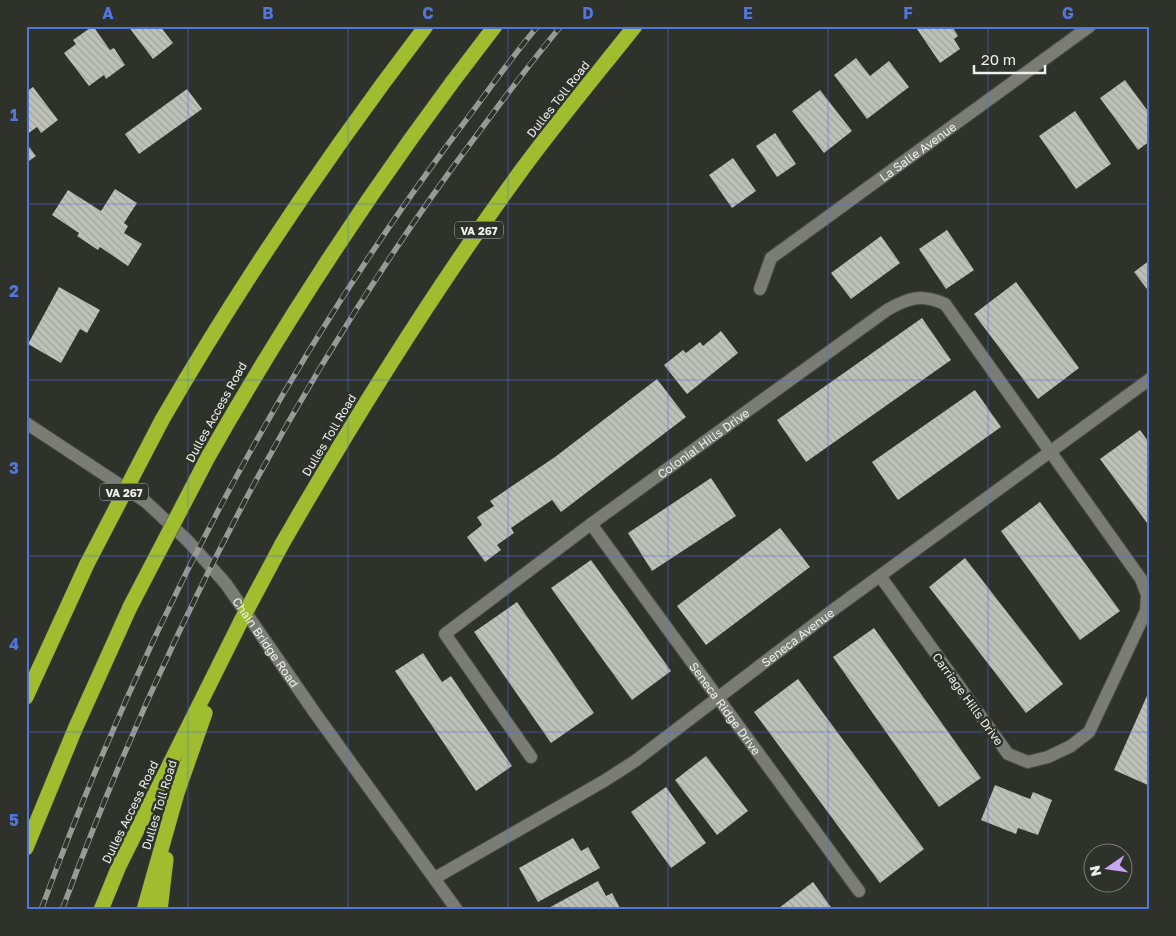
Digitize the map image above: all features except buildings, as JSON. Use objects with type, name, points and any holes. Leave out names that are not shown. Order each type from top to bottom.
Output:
[{"type":"highway","name":"VA 267","points":[[26,696],[87,564],[162,420],[215,330],[289,214],[368,103],[426,26]]},
{"type":"highway","name":"Dulles Access Road","points":[[26,848],[75,728],[130,607],[208,457],[266,356],[334,248],[397,156],[496,26]]},
{"type":"highway","name":"Dulles Toll Road","points":[[242,621],[282,544],[371,392],[479,229],[562,117],[635,26]]},
{"type":"highway","name":"Dulles Access Road","points":[[101,910],[119,866],[206,702],[242,621]]},
{"type":"highway","name":"Dulles Toll Road","points":[[144,910],[177,793],[206,702]]},
{"type":"highway","points":[[160,910],[177,793]]},
{"type":"street","name":"La Salle Avenue","points":[[760,289],[772,258],[1090,26]]},
{"type":"street","name":"Colonial Hills Drive","points":[[531,757],[445,634],[591,524],[888,310],[906,299],[928,297],[945,304],[1050,452]]},
{"type":"street","name":"Seneca Avenue","points":[[435,878],[604,781],[718,699],[880,576],[1150,379]]},
{"type":"street","name":"Chain Bridge Road","points":[[26,423],[146,502],[188,541],[226,584],[320,721],[457,910]]},
{"type":"street","name":"Carriage Hills Drive","points":[[880,576],[1008,754],[1028,762],[1048,757],[1071,746],[1089,732],[1146,611],[1147,594],[1141,579],[1050,452]]},
{"type":"street","name":"Seneca Ridge Drive","points":[[591,524],[859,891]]},
{"type":"railway","points":[[41,910],[81,806],[124,704],[171,604],[221,506],[274,409],[332,314],[392,222],[457,132],[538,26]]},
{"type":"railway","points":[[62,910],[102,808],[145,707],[191,608],[240,510],[293,414],[349,320],[409,229],[473,140],[561,26]]}]
